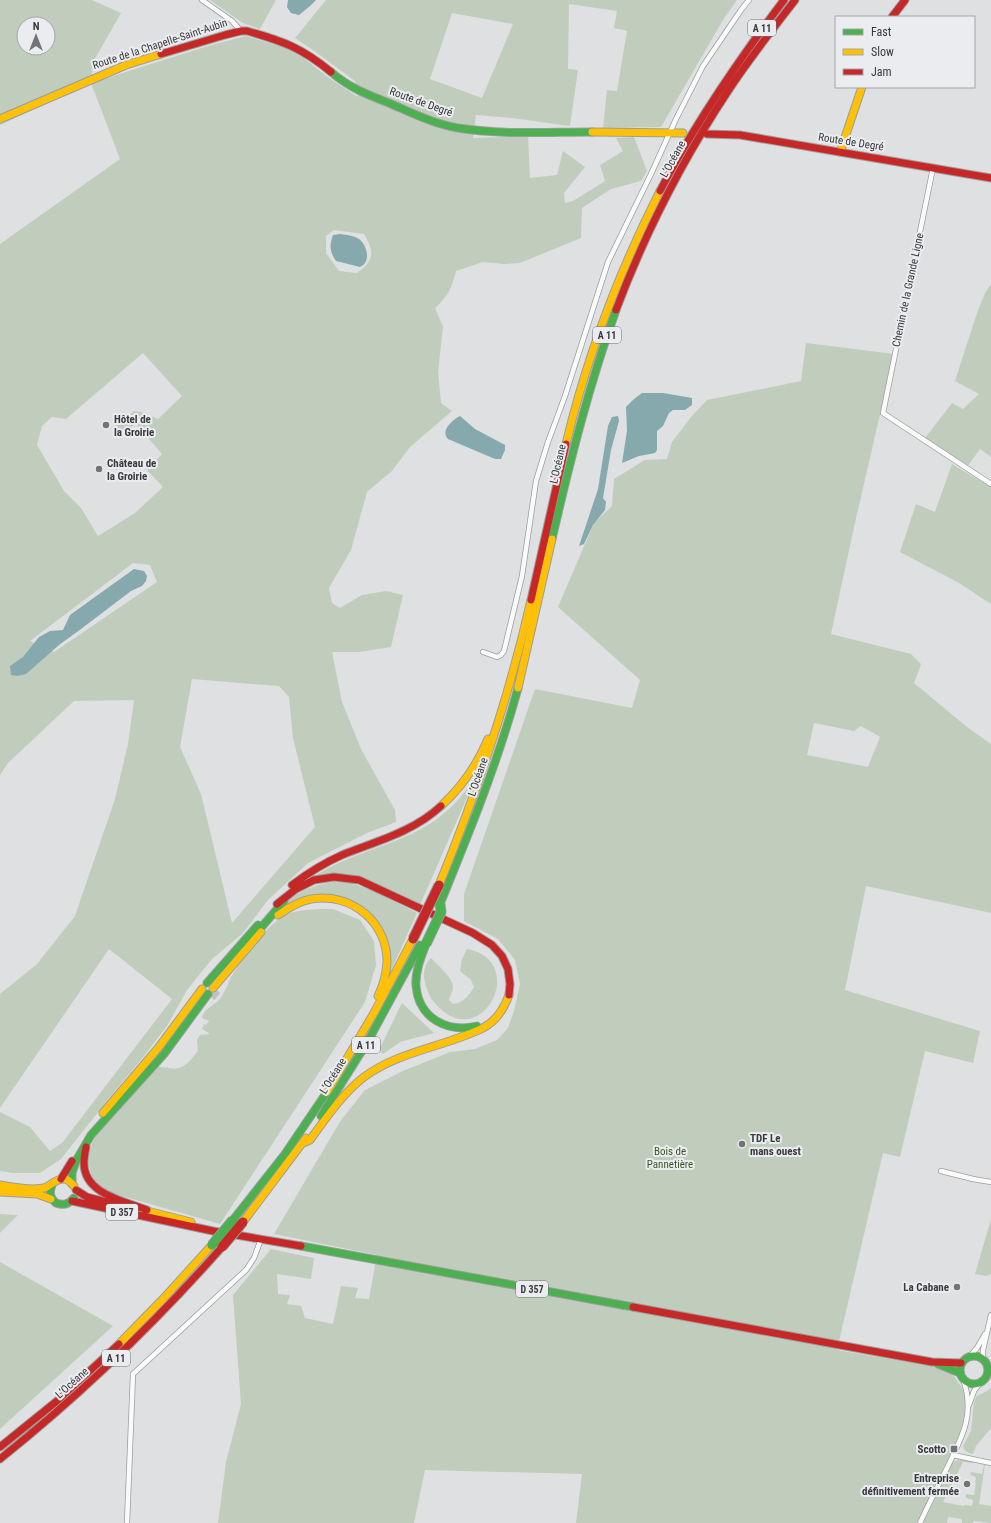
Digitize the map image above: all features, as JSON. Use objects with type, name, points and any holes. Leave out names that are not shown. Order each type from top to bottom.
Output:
[{"type":"main road","name":"L’Océane","points":[[0,1459],[59,1411],[127,1348],[186,1288],[222,1247],[243,1222],[303,1143],[358,1058],[391,1001],[440,904],[443,886],[480,781],[512,679],[573,415],[592,352],[618,280],[652,205],[694,127],[741,57],[784,0]]},
{"type":"main road","name":"L’Océane","points":[[0,1447],[54,1403],[118,1345],[165,1298],[233,1220],[296,1137],[327,1091],[420,942],[443,886],[485,794],[512,710],[534,624],[581,419],[597,364],[622,293],[652,225],[701,134],[752,56],[795,0]]},
{"type":"main road","points":[[893,16],[905,0]]},
{"type":"main road","name":"Route de la Chapelle-Saint-Aubin","points":[[0,119],[126,65],[241,31]]},
{"type":"main road","name":"Route de Degré","points":[[241,31],[254,32],[293,46],[315,59],[340,80],[359,91],[432,120],[457,128],[485,131],[527,132],[683,133]]},
{"type":"main road","points":[[840,152],[862,88]]},
{"type":"main road","name":"Route de Degré","points":[[707,134],[740,136],[991,178]]},
{"type":"main road","points":[[51,1199],[49,1192],[52,1185],[57,1180],[61,1179],[83,1139],[239,952],[287,890],[315,868],[410,828],[431,815],[452,798],[478,762],[486,744],[505,686],[512,679]]},
{"type":"main road","points":[[277,904],[296,888],[318,879],[342,877],[359,880],[488,941],[498,951],[509,970],[510,981],[507,1001],[503,1009],[490,1023],[470,1034],[399,1058],[372,1071],[351,1088],[310,1140],[303,1143]]},
{"type":"main road","points":[[257,936],[259,930],[285,900],[303,888],[329,880],[345,880],[362,885],[473,936],[494,951],[504,966],[508,983],[504,1001],[496,1014],[480,1025],[469,1029],[459,1029],[443,1025],[427,1014],[418,998],[416,983],[420,942]]},
{"type":"main road","points":[[239,952],[281,912],[294,903],[319,896],[344,900],[361,910],[374,922],[383,939],[386,953],[385,974],[373,1009],[372,1019]]},
{"type":"main road","points":[[0,1192],[37,1194],[51,1199],[61,1205],[67,1205],[72,1201],[75,1197],[72,1174],[76,1161],[91,1135],[164,1054],[185,1015],[195,1012],[208,989]]},
{"type":"main road","points":[[91,1135],[84,1158],[84,1167],[90,1181],[101,1192],[109,1197],[147,1210]]},
{"type":"main road","points":[[61,1179],[66,1180],[74,1187]]},
{"type":"main road","points":[[0,1185],[32,1189],[45,1188],[52,1185]]},
{"type":"main road","name":"D 357","points":[[74,1187],[93,1199],[136,1209],[147,1210],[230,1233]]},
{"type":"main road","name":"D 357","points":[[72,1201],[213,1231],[932,1362],[961,1363]]},
{"type":"main road","points":[[970,1356],[977,1356],[987,1365],[986,1379],[971,1384],[961,1376],[961,1363],[970,1356]]},
{"type":"main road","name":"D 357","points":[[932,1362],[961,1376]]},
{"type":"street","points":[[202,0],[232,21],[241,31]]},
{"type":"street","points":[[482,652],[497,657],[504,651],[522,576],[536,480],[608,262],[703,66],[749,0]]},
{"type":"street","name":"Chemin de la Grande Ligne","points":[[932,168],[883,413],[991,484]]},
{"type":"street","points":[[941,1171],[991,1182]]},
{"type":"street","points":[[126,1523],[133,1374],[246,1270],[254,1258],[261,1239]]},
{"type":"street","points":[[987,1365],[987,1331],[991,1315]]},
{"type":"street","points":[[970,1356],[977,1348],[987,1331]]},
{"type":"street","points":[[920,1523],[966,1427],[968,1407],[967,1391],[961,1376]]},
{"type":"street","points":[[968,1407],[974,1391],[986,1379]]},
{"type":"street","points":[[953,1455],[991,1463]]},
{"type":"green space","points":[[0,0],[92,0],[121,13],[93,62],[91,83],[0,125]]},
{"type":"green space","points":[[210,0],[276,0],[260,29],[243,23]]},
{"type":"green space","points":[[326,0],[737,0],[723,20],[661,127],[603,128],[607,90],[617,91],[627,31],[614,28],[617,11],[569,4],[568,69],[578,70],[570,126],[512,118],[476,115],[473,138],[528,136],[530,178],[557,175],[563,151],[585,167],[564,193],[565,203],[573,201],[605,181],[600,165],[623,151],[616,138],[634,137],[647,171],[641,181],[611,189],[582,208],[581,238],[520,263],[504,264],[483,262],[456,271],[449,291],[435,308],[443,327],[438,372],[441,403],[452,411],[410,447],[392,471],[367,492],[351,550],[329,588],[332,603],[340,608],[362,595],[386,591],[403,595],[391,647],[359,652],[332,652],[342,702],[361,749],[395,810],[396,822],[367,833],[308,863],[268,900],[242,934],[212,959],[187,990],[167,1026],[61,1159],[40,1173],[12,1173],[0,1171],[0,1112],[30,1127],[50,1151],[62,1143],[172,999],[109,949],[0,1108],[0,994],[37,964],[75,916],[115,799],[128,744],[134,700],[74,701],[8,763],[0,775],[0,244],[120,159],[91,83],[208,46],[246,36],[286,48],[301,56],[329,78],[358,97],[355,81],[295,38]],"holes":[[[452,13],[513,24],[482,98],[430,79]],[[334,230],[364,234],[370,246],[371,256],[370,260],[363,269],[357,273],[339,271],[326,253],[326,236]],[[143,353],[182,396],[158,419],[141,412],[134,411],[114,427],[122,432],[136,424],[162,454],[147,470],[163,487],[135,513],[98,536],[81,508],[64,491],[37,445],[42,426],[52,417],[66,419]],[[133,563],[150,565],[157,582],[54,652],[30,641]],[[192,679],[279,686],[289,697],[293,738],[315,827],[232,923],[201,794],[180,747]]]},
{"type":"green space","points":[[991,284],[991,457],[980,449],[967,467],[925,438],[952,403],[963,409],[979,394],[955,381],[977,313],[985,293]]},
{"type":"green space","name":"Bois de Pannetière","points":[[806,343],[894,354],[831,634],[911,654],[921,664],[914,683],[967,727],[991,744],[991,913],[866,886],[845,990],[980,1031],[973,1063],[925,1051],[900,1157],[883,1153],[837,1350],[942,1368],[953,1375],[965,1392],[965,1420],[962,1432],[918,1523],[576,1523],[582,1474],[425,1470],[414,1523],[218,1523],[226,1462],[241,1404],[233,1295],[271,1249],[314,1258],[311,1279],[277,1274],[278,1294],[290,1295],[287,1304],[301,1306],[305,1318],[333,1324],[341,1286],[358,1288],[355,1298],[369,1299],[377,1255],[274,1234],[341,1120],[365,1090],[403,1071],[450,1052],[475,1049],[497,1040],[508,1028],[514,1011],[520,984],[515,960],[498,939],[464,921],[464,894],[535,689],[632,708],[640,680],[558,607],[594,523],[612,506],[614,479],[645,460],[667,459],[672,442],[691,417],[707,400],[801,381]],"holes":[[[814,723],[854,731],[861,726],[880,737],[868,767],[807,755]]]},
{"type":"green space","points":[[952,464],[982,482],[984,478],[991,483],[991,604],[959,583],[900,552],[916,504],[935,512]]},
{"type":"green space","points":[[476,777],[420,905],[374,883],[312,878],[338,863],[408,836],[426,826],[453,805]]},
{"type":"green space","points":[[333,882],[351,883],[374,891],[417,913],[390,973],[389,946],[382,930],[335,895],[279,910],[292,898],[303,891]]},
{"type":"green space","points":[[333,909],[360,920],[374,941],[376,965],[365,1002],[220,1224],[115,1194],[101,1187],[92,1175],[89,1161],[91,1147],[97,1133],[157,1066],[174,1069],[182,1067],[198,1051],[197,1040],[200,1035],[210,1034],[202,1029],[204,1024],[206,1025],[209,1021],[202,1018],[203,1014],[220,999],[231,977],[258,940],[283,916],[290,913],[306,910]]},
{"type":"green space","points":[[467,949],[485,956],[495,968],[497,983],[494,997],[485,1010],[473,1018],[459,1019],[443,1011],[432,1000],[425,983],[424,970],[431,958],[448,975],[452,983],[453,989],[449,1000],[453,1004],[463,1001],[474,987],[471,980],[460,971],[462,959]]},
{"type":"green space","points":[[402,1003],[434,1033],[400,1042],[383,1054],[379,1050]]},
{"type":"green space","points":[[0,1214],[18,1215],[0,1233]]},
{"type":"green space","points":[[991,1219],[991,1274],[986,1276],[975,1274]]},
{"type":"green space","points":[[0,1262],[113,1326],[0,1429]]},
{"type":"green space","points":[[991,1388],[991,1428],[976,1446],[973,1454],[966,1451],[963,1446],[971,1431],[974,1402],[977,1396]]},
{"type":"green space","points":[[959,1459],[974,1463],[963,1462],[943,1502],[972,1506],[973,1500],[966,1498],[966,1494],[974,1495],[976,1477],[970,1475],[971,1472],[982,1474],[985,1465],[979,1504],[991,1506],[991,1523],[974,1521],[973,1523],[962,1523],[962,1519],[948,1517],[947,1523],[923,1523],[952,1463]]},
{"type":"water","points":[[288,0],[316,0],[299,15],[291,13],[287,7]]},
{"type":"water","points":[[333,235],[350,235],[359,239],[363,243],[367,253],[365,264],[360,267],[336,261],[331,252],[331,242]]},
{"type":"water","points":[[642,393],[663,393],[692,398],[692,405],[685,410],[673,410],[669,413],[663,426],[657,431],[657,450],[655,453],[639,456],[622,463],[627,431],[626,407]]},
{"type":"water","points":[[460,416],[475,429],[505,445],[505,450],[501,459],[495,459],[448,439],[445,433],[446,429]]},
{"type":"water","points":[[618,416],[619,421],[611,450],[603,498],[606,502],[605,510],[593,525],[584,544],[579,546],[598,489],[608,426],[612,417]]},
{"type":"water","points":[[134,569],[144,571],[147,576],[146,581],[142,586],[131,591],[59,645],[26,674],[17,676],[11,675],[10,666],[23,657],[39,637],[50,631],[63,630],[70,615]]},
{"type":"tunnel","points":[[211,997],[217,990]]},
{"type":"traffic: fast","points":[[331,72],[344,82],[366,94],[440,124],[491,132],[592,132]]},
{"type":"traffic: fast","points":[[552,539],[581,423],[597,366],[616,310]]},
{"type":"traffic: fast","points":[[440,904],[492,770],[518,688]]},
{"type":"traffic: fast","points":[[257,936],[259,930],[284,901]]},
{"type":"traffic: fast","points":[[426,944],[441,912],[440,904]]},
{"type":"traffic: fast","points":[[207,983],[258,925]]},
{"type":"traffic: fast","points":[[426,944],[416,975],[418,997],[423,1007],[429,1015],[446,1025],[466,1028],[477,1026]]},
{"type":"traffic: fast","points":[[321,1116],[368,1041],[420,945]]},
{"type":"traffic: fast","points":[[72,1184],[72,1173],[76,1161],[91,1135],[164,1054],[208,994]]},
{"type":"traffic: fast","points":[[233,1220],[285,1154],[327,1092]]},
{"type":"traffic: fast","points":[[52,1185],[51,1195],[52,1199],[56,1203],[66,1204],[74,1198]]},
{"type":"traffic: fast","points":[[212,1245],[233,1220]]},
{"type":"traffic: fast","points":[[301,1246],[633,1307]]},
{"type":"traffic: fast","points":[[974,1356],[984,1360],[988,1370],[984,1380],[974,1384],[964,1380],[960,1370],[964,1360],[974,1356]]},
{"type":"traffic: fast","points":[[938,1364],[960,1373]]},
{"type":"traffic: slow","points":[[0,119],[126,65],[161,54]]},
{"type":"traffic: slow","points":[[840,152],[862,88]]},
{"type":"traffic: slow","points":[[592,132],[683,133]]},
{"type":"traffic: slow","points":[[566,444],[574,411],[594,347],[631,252],[660,191]]},
{"type":"traffic: slow","points":[[518,688],[552,539]]},
{"type":"traffic: slow","points":[[439,885],[491,744],[513,673],[531,600]]},
{"type":"traffic: slow","points":[[441,806],[456,791],[468,775],[479,758],[488,739]]},
{"type":"traffic: slow","points":[[278,915],[302,901],[326,898],[340,900],[353,905],[364,913],[374,923],[386,948],[386,972],[378,996]]},
{"type":"traffic: slow","points":[[213,988],[261,932]]},
{"type":"traffic: slow","points":[[327,1092],[374,1013],[413,939]]},
{"type":"traffic: slow","points":[[103,1113],[159,1047],[202,989]]},
{"type":"traffic: slow","points":[[303,1143],[310,1140],[341,1099],[364,1077],[392,1061],[483,1028],[492,1022],[499,1014],[509,995]]},
{"type":"traffic: slow","points":[[243,1222],[306,1138]]},
{"type":"traffic: slow","points":[[0,1185],[39,1189],[47,1187],[58,1180],[66,1179],[69,1180],[74,1186]]},
{"type":"traffic: slow","points":[[0,1192],[37,1194],[51,1199]]},
{"type":"traffic: slow","points":[[143,1210],[191,1222]]},
{"type":"traffic: slow","points":[[119,1344],[163,1299],[212,1245]]},
{"type":"traffic: jam","points":[[660,191],[702,117],[750,46],[784,0]]},
{"type":"traffic: jam","points":[[616,310],[639,253],[680,170],[711,117],[736,79],[795,0]]},
{"type":"traffic: jam","points":[[893,16],[905,0]]},
{"type":"traffic: jam","points":[[161,54],[225,35],[247,31],[292,46],[311,57],[331,72]]},
{"type":"traffic: jam","points":[[707,134],[740,135],[991,178]]},
{"type":"traffic: jam","points":[[531,600],[566,444]]},
{"type":"traffic: jam","points":[[292,885],[316,868],[335,858],[394,835],[419,823],[441,806]]},
{"type":"traffic: jam","points":[[277,904],[296,889],[314,880],[334,877],[359,880],[473,933],[492,945],[502,956],[508,969],[510,984],[509,995]]},
{"type":"traffic: jam","points":[[413,939],[439,885]]},
{"type":"traffic: jam","points":[[86,1147],[84,1163],[86,1174],[91,1182],[107,1195],[147,1210]]},
{"type":"traffic: jam","points":[[61,1179],[72,1161]]},
{"type":"traffic: jam","points":[[76,1190],[87,1197],[133,1209]]},
{"type":"traffic: jam","points":[[72,1201],[213,1231],[301,1246]]},
{"type":"traffic: jam","points":[[222,1247],[243,1222]]},
{"type":"traffic: jam","points":[[0,1459],[59,1410],[116,1358],[170,1304],[222,1247]]},
{"type":"traffic: jam","points":[[633,1307],[932,1362],[961,1363]]},
{"type":"traffic: jam","points":[[0,1447],[57,1401],[119,1344]]},
{"type":"place","name":"Hôtel de la Groirie","points":[[106,425]]},
{"type":"place","name":"Château de la Groirie","points":[[99,469]]},
{"type":"place","name":"TDF Le mans ouest","points":[[742,1144]]},
{"type":"place","name":"La Cabane","points":[[957,1287]]},
{"type":"place","name":"Scotto","points":[[954,1449]]},
{"type":"place","name":"Entreprise définitivement fermée","points":[[967,1484]]}]
